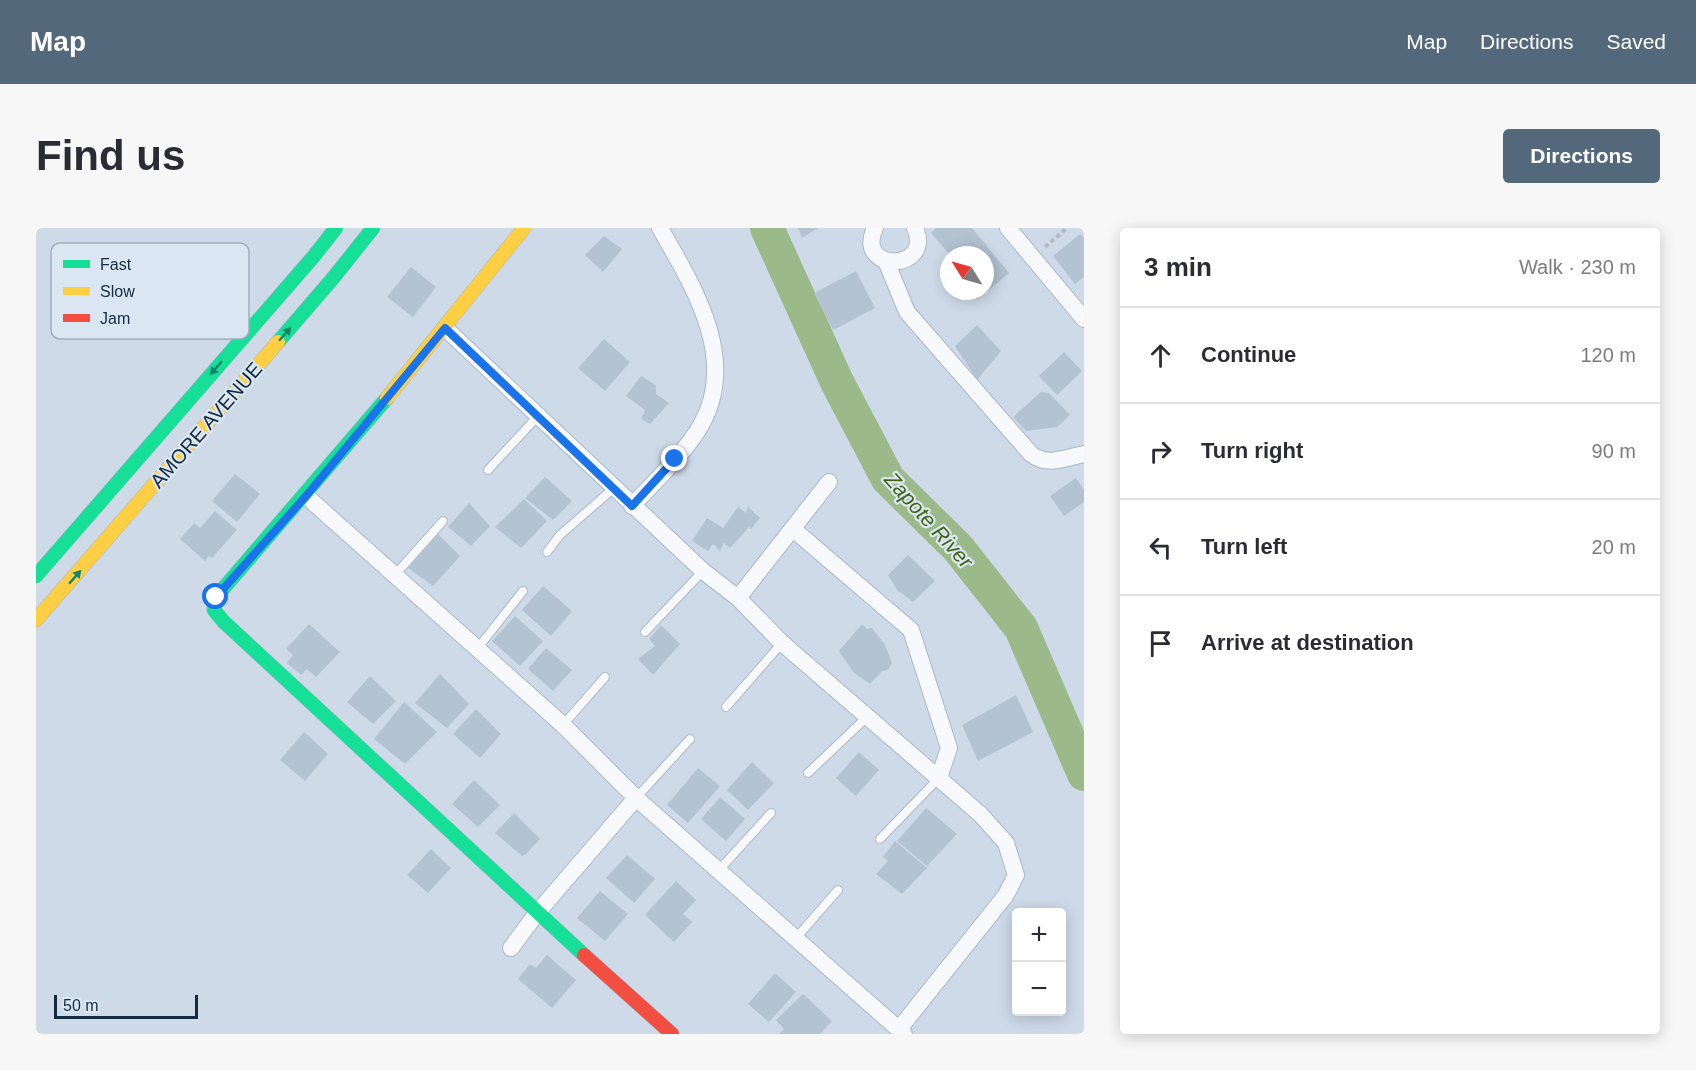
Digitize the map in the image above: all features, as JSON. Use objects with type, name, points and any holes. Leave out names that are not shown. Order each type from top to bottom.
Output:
[{"type":"street","name":"AMORE AVENUE","points":[[249,331],[336,228]]},
{"type":"street","name":"AMORE AVENUE","points":[[36,620],[334,277],[373,228]]},
{"type":"street","points":[[524,228],[445,328],[306,496],[216,597],[214,610],[224,622],[537,913],[672,1034]]},
{"type":"street","points":[[632,506],[675,459],[701,425],[711,400],[716,377],[713,345],[707,320],[687,276],[660,228]]},
{"type":"street","points":[[875,228],[871,237],[872,244],[879,257],[893,263],[901,262],[914,253],[918,238],[915,228]]},
{"type":"street","points":[[1008,228],[1084,319]]},
{"type":"street","points":[[886,261],[906,312],[1031,454],[1040,461],[1050,462],[1084,454]]},
{"type":"street","points":[[306,496],[563,725],[636,798],[902,1031],[1006,895],[1016,875],[1006,843],[980,814],[939,777],[782,643],[738,598],[702,571],[445,328]]},
{"type":"street","name":"AMORE AVENUE","points":[[36,576],[242,339]]},
{"type":"street","points":[[738,598],[829,482]]},
{"type":"street","points":[[793,529],[911,630],[949,748],[939,777]]},
{"type":"street","points":[[511,948],[537,913],[636,798]]},
{"type":"lane","points":[[488,470],[537,417]]},
{"type":"lane","points":[[547,552],[560,535],[614,488]]},
{"type":"lane","points":[[394,576],[443,521]]},
{"type":"lane","points":[[645,632],[702,571]]},
{"type":"lane","points":[[477,649],[523,591]]},
{"type":"lane","points":[[726,707],[782,643]]},
{"type":"lane","points":[[563,725],[605,677]]},
{"type":"lane","points":[[808,773],[867,717]]},
{"type":"lane","points":[[636,798],[690,739]]},
{"type":"lane","points":[[880,840],[939,777]]},
{"type":"lane","points":[[719,870],[771,813]]},
{"type":"lane","points":[[796,938],[838,890]]},
{"type":"path","points":[[1033,256],[1067,228]]},
{"type":"building","points":[[798,228],[818,228],[802,238]]},
{"type":"building","points":[[936,228],[972,228],[987,246],[942,246],[931,233]]},
{"type":"building","points":[[1080,234],[1084,238],[1084,277],[1075,284],[1053,256]]},
{"type":"building","points":[[604,236],[622,249],[603,272],[585,255]]},
{"type":"building","points":[[994,255],[1009,273],[994,286]]},
{"type":"building","points":[[411,267],[436,287],[413,317],[387,297]]},
{"type":"building","points":[[856,271],[875,308],[833,330],[814,293]]},
{"type":"building","points":[[977,325],[1001,351],[977,380],[955,346]]},
{"type":"building","points":[[604,339],[630,362],[605,391],[578,368]]},
{"type":"building","points":[[1064,352],[1082,371],[1057,395],[1039,376]]},
{"type":"building","points":[[641,376],[656,385],[656,394],[669,403],[650,424],[641,419],[645,410],[626,396]]},
{"type":"building","points":[[1041,392],[1049,393],[1070,415],[1057,427],[1026,431],[1013,417]]},
{"type":"building","points":[[235,474],[260,494],[237,522],[212,501]]},
{"type":"building","points":[[545,477],[572,501],[553,520],[525,498]]},
{"type":"building","points":[[1076,478],[1084,490],[1084,502],[1064,516],[1050,496]]},
{"type":"building","points":[[524,499],[547,521],[521,548],[495,527]]},
{"type":"building","points":[[469,503],[490,526],[471,546],[448,527]]},
{"type":"building","points":[[738,507],[746,513],[748,507],[760,518],[730,548],[724,543],[720,551],[713,544],[708,551],[692,541],[707,518],[723,528]]},
{"type":"building","points":[[215,511],[237,530],[212,558],[209,556],[205,561],[180,539],[194,523],[200,528]]},
{"type":"building","points":[[438,534],[460,556],[433,586],[408,568]]},
{"type":"building","points":[[908,555],[935,581],[913,602],[897,590],[888,575]]},
{"type":"building","points":[[543,586],[572,611],[551,636],[522,610]]},
{"type":"building","points":[[515,616],[543,641],[520,666],[492,641]]},
{"type":"building","points":[[309,624],[340,652],[316,677],[307,669],[301,675],[287,663],[293,655],[286,649]]},
{"type":"building","points":[[862,624],[867,629],[872,628],[885,645],[892,663],[888,670],[882,671],[870,684],[853,672],[839,651]]},
{"type":"building","points":[[661,625],[680,644],[653,675],[638,659],[655,646],[649,639]]},
{"type":"building","points":[[546,648],[572,670],[553,691],[528,669]]},
{"type":"building","points":[[440,674],[469,704],[447,728],[415,703]]},
{"type":"building","points":[[370,676],[396,701],[373,724],[347,702]]},
{"type":"building","points":[[1016,695],[1033,732],[978,761],[962,725]]},
{"type":"building","points":[[404,702],[437,732],[405,764],[374,739]]},
{"type":"building","points":[[476,709],[501,734],[480,758],[453,734]]},
{"type":"building","points":[[304,732],[328,754],[305,781],[280,760]]},
{"type":"building","points":[[859,752],[879,770],[856,796],[836,778]]},
{"type":"building","points":[[752,762],[774,783],[748,810],[727,790]]},
{"type":"building","points":[[698,768],[720,786],[688,823],[667,805]]},
{"type":"building","points":[[474,780],[500,805],[478,827],[452,804]]},
{"type":"building","points":[[720,797],[745,819],[726,841],[701,819]]},
{"type":"building","points":[[926,808],[957,834],[927,866],[897,841]]},
{"type":"building","points":[[514,813],[540,839],[522,856],[495,833]]},
{"type":"building","points":[[895,841],[927,868],[902,894],[876,874],[888,861],[883,857]]},
{"type":"building","points":[[431,849],[451,868],[428,893],[407,875]]},
{"type":"building","points":[[627,855],[655,879],[634,903],[606,878]]},
{"type":"building","points":[[676,881],[696,900],[683,914],[692,922],[674,942],[645,915]]},
{"type":"building","points":[[600,891],[628,914],[605,941],[577,918]]},
{"type":"building","points":[[547,955],[576,980],[552,1008],[518,979],[530,964],[536,968]]},
{"type":"building","points":[[775,973],[796,992],[769,1022],[748,1004]]},
{"type":"building","points":[[803,994],[832,1021],[820,1034],[779,1034],[784,1029],[776,1020]]},
{"type":"waterway","name":"Zapote River","points":[[767,228],[837,382],[888,479],[958,548],[1021,628],[1084,774]]},
{"type":"traffic: fast","points":[[249,331],[336,228]]},
{"type":"traffic: fast","points":[[278,342],[373,228]]},
{"type":"traffic: fast","points":[[36,576],[242,339]]},
{"type":"traffic: fast","points":[[387,398],[216,597],[214,610],[224,622],[584,955]]},
{"type":"traffic: slow","points":[[387,398],[524,228]]},
{"type":"traffic: slow","points":[[36,620],[278,342]]},
{"type":"traffic: jam","points":[[584,955],[672,1034]]},
{"type":"route","points":[[216,597],[306,496],[445,328],[632,506],[675,459]]}]
